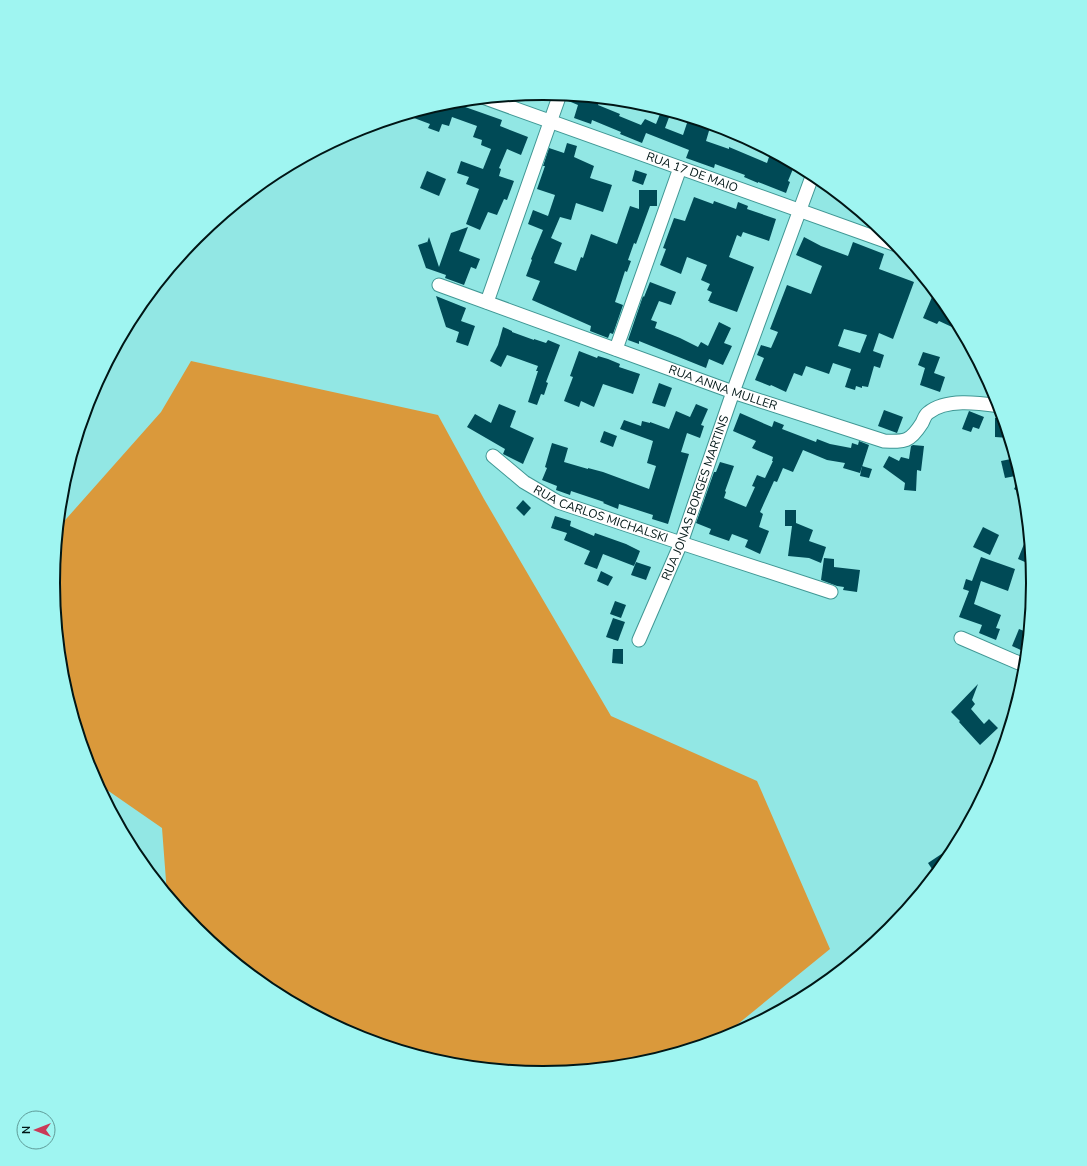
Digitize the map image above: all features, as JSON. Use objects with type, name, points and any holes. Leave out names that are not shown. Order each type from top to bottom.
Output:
[{"type":"street","points":[[487,302],[558,100]]},
{"type":"street","name":"RUA 17 DE MAIO","points":[[498,102],[885,241]]},
{"type":"street","points":[[616,349],[680,168]]},
{"type":"street","name":"RUA JONAS BORGES MARTINS","points":[[640,640],[681,543],[733,392],[811,180]]},
{"type":"street","name":"RUA ANNA MULLER","points":[[439,285],[733,392],[884,440],[889,441],[910,438],[915,433],[927,413],[939,406],[953,403],[979,403],[993,405]]},
{"type":"street","name":"RUA CARLOS MICHALSKI","points":[[493,456],[524,482],[558,502],[831,592]]},
{"type":"street","points":[[961,638],[1020,663]]},
{"type":"shaded area","points":[[191,361],[438,415],[484,499],[611,716],[757,781],[830,949],[729,1030],[669,1050],[638,1057],[607,1062],[544,1066],[480,1062],[418,1050],[388,1041],[358,1030],[330,1017],[302,1002],[249,967],[202,925],[166,885],[162,828],[107,790],[97,768],[76,708],[64,646],[60,583],[64,522],[161,412]]},
{"type":"building","points":[[568,101],[599,103],[598,105],[620,114],[619,116],[641,125],[645,119],[656,124],[660,114],[669,116],[665,128],[683,135],[687,122],[710,129],[706,141],[729,149],[729,147],[767,163],[769,156],[793,169],[788,181],[790,182],[786,193],[758,183],[744,177],[745,175],[715,164],[714,168],[686,158],[689,150],[646,133],[642,143],[620,134],[621,132],[592,120],[591,124],[574,118],[578,105]]},
{"type":"building","points":[[464,107],[502,120],[500,126],[528,137],[521,155],[507,149],[499,168],[501,169],[499,176],[514,181],[507,200],[504,199],[497,215],[488,212],[480,230],[466,224],[479,189],[466,184],[469,177],[457,173],[461,161],[483,169],[491,149],[481,145],[482,140],[473,137],[477,126],[452,117],[449,126],[442,124],[439,132],[428,128],[430,124],[414,118]]},
{"type":"building","points":[[567,143],[577,146],[574,157],[594,166],[590,178],[612,185],[603,212],[576,203],[571,220],[560,217],[551,238],[562,243],[554,263],[576,271],[581,257],[583,258],[591,234],[617,244],[630,206],[639,209],[639,190],[657,190],[657,206],[650,206],[636,244],[634,243],[628,260],[631,261],[627,272],[625,271],[615,302],[623,305],[613,334],[610,333],[608,338],[590,331],[591,326],[532,300],[540,281],[526,276],[532,260],[531,259],[543,230],[528,224],[533,210],[548,216],[555,195],[537,189],[545,166],[543,166],[549,148],[564,153]]},
{"type":"building","points":[[635,170],[647,174],[643,185],[632,181]]},
{"type":"building","points":[[427,171],[446,179],[439,196],[420,188]]},
{"type":"building","points":[[694,197],[713,204],[714,201],[736,209],[738,202],[748,206],[747,209],[776,219],[769,241],[743,232],[741,237],[737,235],[729,257],[754,267],[737,312],[708,301],[712,292],[707,290],[710,284],[701,280],[707,265],[687,257],[681,274],[660,265],[666,249],[663,248],[674,218],[685,221]]},
{"type":"building","points":[[468,227],[459,251],[480,259],[476,269],[471,267],[464,285],[445,278],[446,275],[426,268],[418,245],[427,243],[429,237],[439,267],[451,233]]},
{"type":"building","points":[[804,237],[821,246],[848,256],[853,242],[884,254],[879,269],[914,282],[893,339],[879,333],[873,351],[884,355],[880,368],[874,366],[868,387],[862,386],[862,388],[856,386],[855,390],[845,387],[851,369],[833,363],[829,374],[806,366],[802,376],[794,373],[786,392],[755,380],[764,358],[757,355],[761,345],[771,348],[778,332],[770,329],[787,285],[811,294],[822,266],[796,255]],"holes":[[[844,329],[867,335],[860,353],[838,346]]]},
{"type":"building","points":[[650,282],[676,292],[671,305],[659,301],[651,320],[657,322],[655,328],[698,347],[701,342],[708,346],[719,322],[731,328],[724,343],[732,346],[723,365],[709,359],[706,368],[639,341],[639,344],[628,340],[643,296],[644,297]]},
{"type":"building","points":[[436,296],[466,308],[461,321],[475,326],[468,346],[456,342],[459,332],[446,327]]},
{"type":"building","points":[[932,296],[953,325],[952,327],[939,321],[937,324],[923,318]]},
{"type":"building","points":[[503,327],[534,340],[546,343],[548,340],[560,345],[546,382],[548,383],[544,395],[541,394],[537,405],[528,402],[538,371],[536,371],[538,366],[507,355],[501,367],[490,361],[498,345]]},
{"type":"building","points":[[579,351],[597,358],[598,356],[608,359],[620,364],[619,367],[640,374],[633,394],[603,384],[594,407],[581,401],[579,407],[564,401],[573,377],[570,376]]},
{"type":"building","points":[[923,352],[940,357],[934,373],[945,377],[940,392],[920,385],[925,368],[918,365]]},
{"type":"building","points":[[659,383],[672,388],[665,407],[652,403]]},
{"type":"building","points":[[499,404],[516,411],[510,427],[534,438],[523,464],[503,454],[505,449],[467,427],[475,414],[491,423]]},
{"type":"building","points":[[696,404],[708,409],[701,425],[704,426],[700,438],[687,433],[681,452],[689,454],[668,524],[652,519],[653,515],[619,504],[618,509],[603,503],[604,502],[571,491],[570,495],[556,490],[557,486],[542,480],[547,468],[545,467],[552,443],[568,448],[564,462],[603,472],[649,489],[656,466],[647,463],[653,441],[620,429],[624,420],[641,426],[642,421],[650,422],[669,429],[676,411],[690,417]]},
{"type":"building","points":[[884,410],[903,417],[897,433],[878,426]]},
{"type":"building","points":[[969,411],[984,417],[979,429],[973,427],[971,432],[962,429]]},
{"type":"building","points":[[740,413],[772,427],[774,421],[784,425],[782,429],[816,442],[817,439],[830,444],[851,448],[852,443],[858,445],[859,441],[869,445],[860,473],[843,468],[845,463],[827,460],[803,450],[793,472],[783,468],[777,482],[774,481],[760,512],[763,514],[759,527],[769,531],[760,554],[745,547],[748,540],[732,534],[729,541],[709,534],[711,529],[696,523],[714,472],[716,472],[720,462],[734,466],[724,498],[746,507],[755,487],[752,486],[757,475],[765,478],[773,461],[773,457],[752,448],[756,441],[733,431]]},
{"type":"building","points":[[995,418],[997,418],[1004,438],[995,437]]},
{"type":"building","points":[[604,431],[617,436],[613,447],[600,442]]},
{"type":"building","points":[[911,446],[924,446],[921,471],[917,470],[916,491],[904,490],[905,483],[883,467],[889,456],[899,461],[901,457],[909,459]]},
{"type":"building","points":[[1011,459],[1015,476],[1005,478],[1001,461]]},
{"type":"building","points":[[862,466],[872,469],[869,478],[860,476]]},
{"type":"building","points":[[1017,484],[1018,491],[1014,489]]},
{"type":"building","points":[[523,500],[531,508],[524,516],[516,508]]},
{"type":"building","points":[[785,510],[796,510],[796,523],[813,530],[809,541],[826,547],[821,563],[809,558],[788,556],[792,526],[785,526]]},
{"type":"building","points":[[555,516],[571,521],[570,526],[594,536],[595,533],[626,544],[640,551],[634,566],[603,554],[597,569],[584,564],[590,551],[564,540],[567,533],[551,528]]},
{"type":"building","points":[[983,527],[999,535],[990,555],[973,547]]},
{"type":"building","points":[[1024,544],[1025,545],[1026,563],[1018,559]]},
{"type":"building","points":[[981,557],[1015,569],[1008,591],[981,581],[974,604],[1001,615],[996,628],[1000,629],[996,640],[979,633],[982,625],[959,617],[969,591],[963,589],[966,579],[972,581]]},
{"type":"building","points":[[824,558],[834,559],[834,567],[860,570],[857,592],[843,590],[844,587],[821,580]]},
{"type":"building","points":[[636,562],[651,567],[646,580],[631,575]]},
{"type":"building","points":[[601,571],[613,577],[608,586],[597,581]]},
{"type":"building","points":[[615,601],[626,605],[621,618],[610,614]]},
{"type":"building","points":[[613,618],[625,622],[618,641],[606,637]]},
{"type":"building","points":[[1019,629],[1024,631],[1022,651],[1012,646]]},
{"type":"building","points":[[613,649],[623,649],[623,664],[612,663]]},
{"type":"building","points":[[978,684],[972,700],[975,704],[971,709],[984,724],[989,719],[998,728],[980,745],[951,712]]},
{"type":"building","points":[[947,850],[933,870],[928,863]]}]
